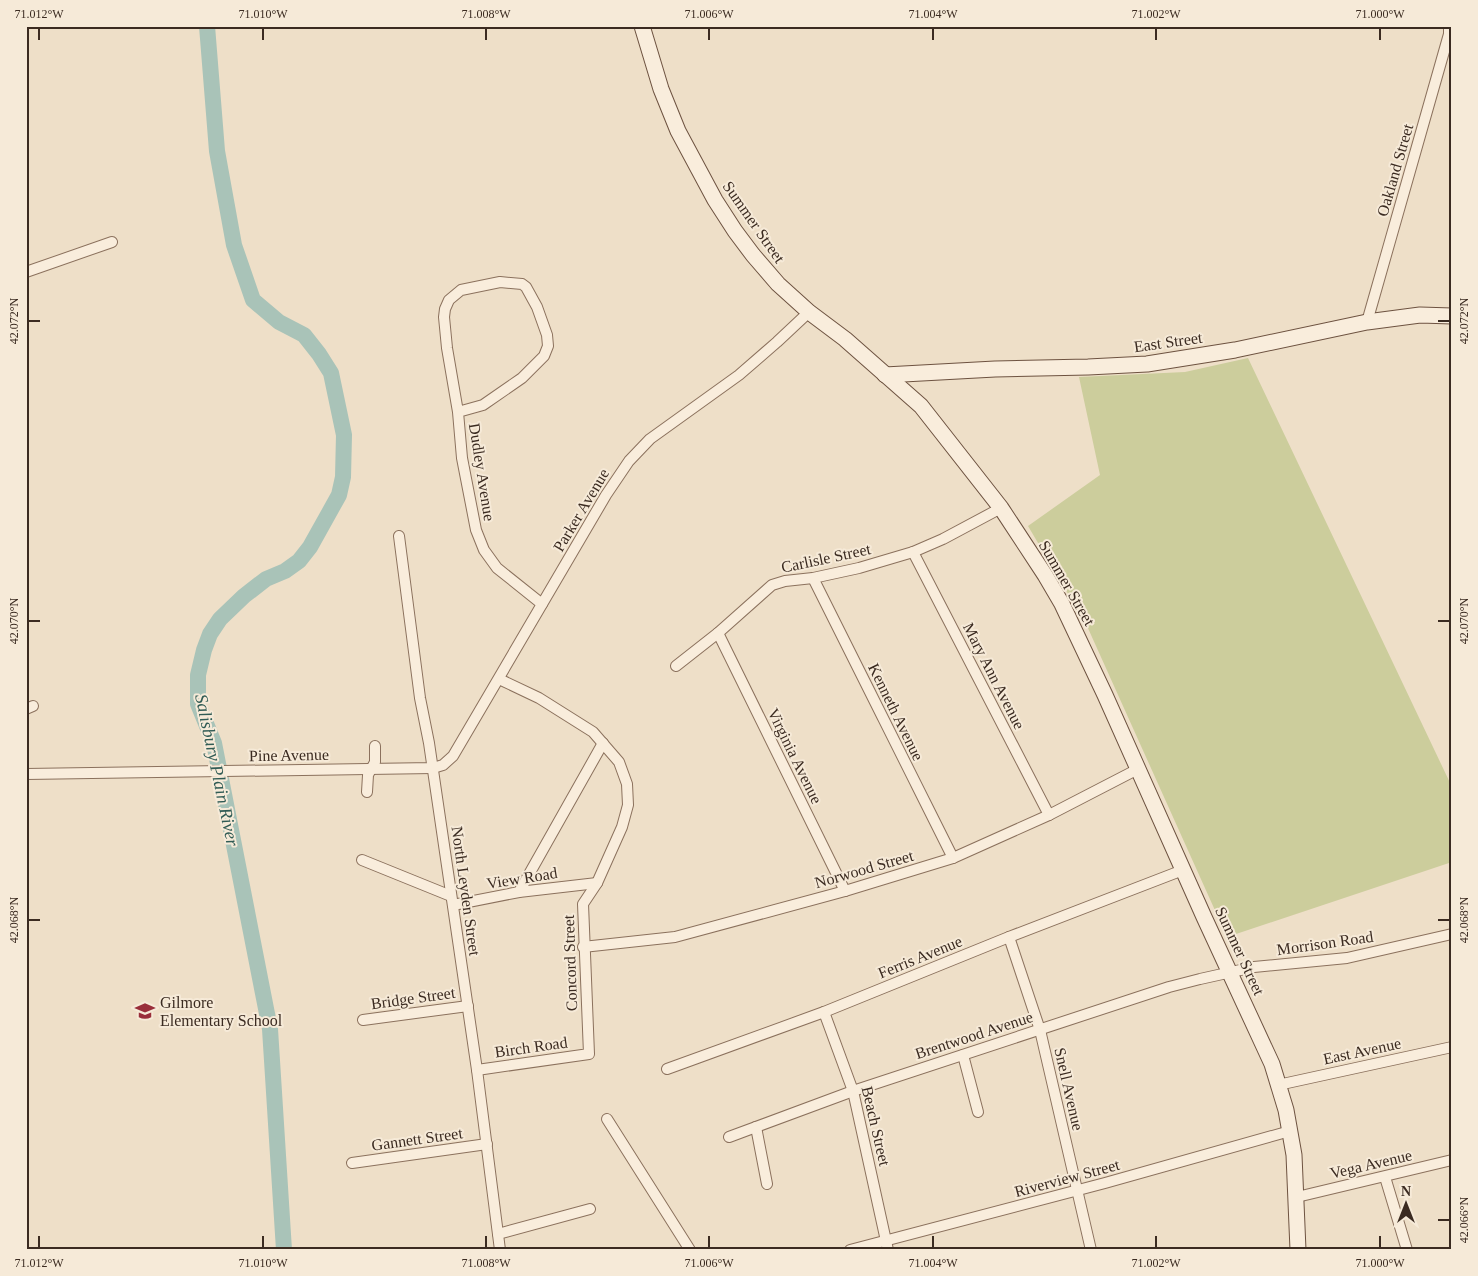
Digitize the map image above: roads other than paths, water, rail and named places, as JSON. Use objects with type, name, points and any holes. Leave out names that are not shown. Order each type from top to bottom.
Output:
[{"type":"street","name":"Summer Street","points":[[642,26],[661,89],[672,117],[715,200],[735,230],[770,276],[809,312],[845,339],[927,413],[1001,508],[1062,604],[1272,1064],[1290,1131],[1294,1155],[1298,1250]]},
{"type":"street","name":"Oakland Street","points":[[1367,322],[1449,34],[1449,26]]},
{"type":"street","points":[[26,272],[112,242]]},
{"type":"street","name":"Dudley Avenue","points":[[458,412],[483,405],[532,369],[544,356],[548,346],[547,335],[530,293],[518,282],[500,282],[461,290],[452,296],[446,304],[444,320],[458,412],[462,458],[469,502],[476,530],[484,550],[497,568],[542,604]]},
{"type":"street","name":"Parker Avenue","points":[[432,768],[443,765],[453,756],[606,495],[635,454],[650,439],[739,375],[809,312]]},
{"type":"street","name":"East Street","points":[[885,375],[986,369],[1147,364],[1235,350],[1367,322],[1420,315],[1452,316]]},
{"type":"street","name":"Carlisle Street","points":[[676,666],[718,633],[772,585],[859,568],[913,552],[943,539],[1001,508]]},
{"type":"street","name":"North Leyden Street","points":[[399,536],[420,698],[468,1006],[500,1250]]},
{"type":"street","name":"Mary Ann Avenue","points":[[913,552],[1049,815]]},
{"type":"street","name":"Kenneth Avenue","points":[[813,578],[953,858]]},
{"type":"street","name":"Virginia Avenue","points":[[718,633],[845,891]]},
{"type":"street","name":"Concord Street","points":[[499,678],[550,704],[586,727],[614,756],[622,769],[627,784],[628,798],[622,827],[597,883],[582,904],[589,1054]]},
{"type":"street","points":[[519,892],[603,743]]},
{"type":"street","points":[[367,792],[368,775],[375,762],[376,746]]},
{"type":"street","name":"Pine Avenue","points":[[26,774],[432,768]]},
{"type":"street","name":"Norwood Street","points":[[583,947],[675,937],[845,891],[953,858],[1049,815],[1138,769]]},
{"type":"street","points":[[362,860],[452,900]]},
{"type":"street","name":"Ferris Avenue","points":[[667,1069],[824,1012],[1009,937],[1183,870]]},
{"type":"street","name":"View Road","points":[[452,900],[597,883]]},
{"type":"street","name":"Morrison Road","points":[[1230,972],[1254,967],[1347,958],[1452,934]]},
{"type":"street","name":"Snell Avenue","points":[[1009,937],[1040,1030],[1091,1250]]},
{"type":"street","name":"Brentwood Avenue","points":[[729,1137],[853,1091],[1138,996],[1230,972]]},
{"type":"street","name":"Bridge Street","points":[[363,1020],[468,1006]]},
{"type":"street","name":"Beach Street","points":[[824,1012],[853,1091],[887,1245]]},
{"type":"street","name":"East Avenue","points":[[1278,1085],[1452,1047]]},
{"type":"street","name":"Birch Road","points":[[477,1070],[589,1054]]},
{"type":"street","points":[[962,1054],[978,1112]]},
{"type":"street","points":[[607,1119],[690,1250]]},
{"type":"street","points":[[756,1127],[767,1184]]},
{"type":"street","name":"Riverview Street","points":[[850,1250],[887,1245],[1290,1131]]},
{"type":"street","name":"Gannett Street","points":[[352,1164],[487,1144]]},
{"type":"street","name":"Vega Avenue","points":[[1296,1197],[1452,1160]]},
{"type":"street","points":[[1385,1177],[1407,1250]]},
{"type":"street","points":[[498,1234],[590,1209]]},
{"type":"waterway","name":"Salisbury Plain River","points":[[207,26],[217,151],[234,245],[253,300],[279,322],[304,335],[331,373],[344,435],[343,477],[339,495],[310,547],[299,561],[285,571],[266,579],[244,596],[220,619],[210,634],[198,675],[198,704],[214,743],[270,1029],[284,1250]]},
{"type":"place","name":"Gilmore Elementary School","points":[[145,1011]]}]
